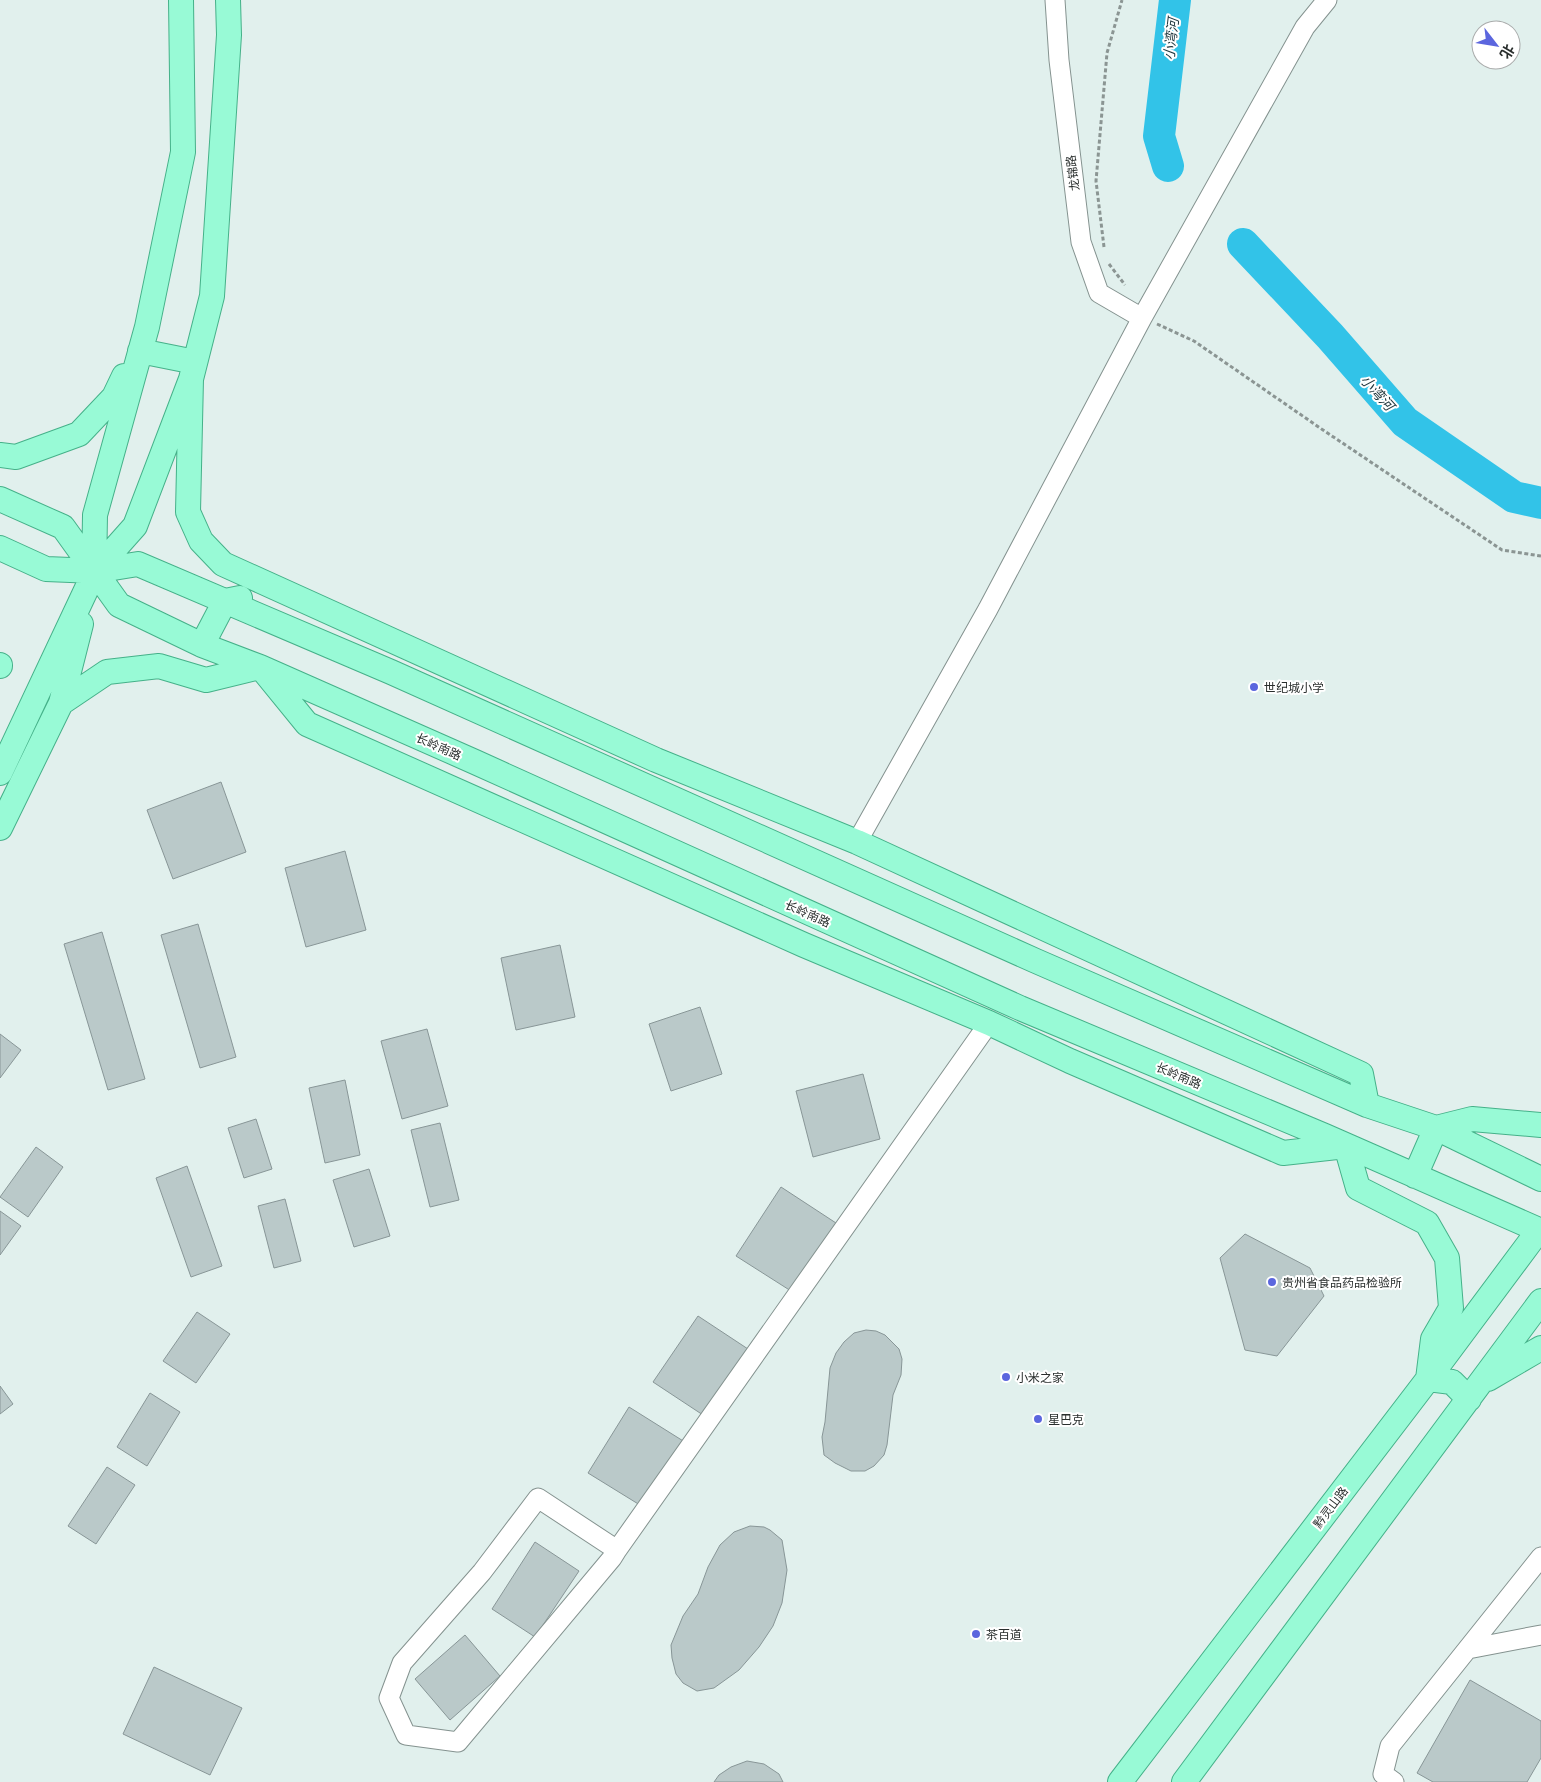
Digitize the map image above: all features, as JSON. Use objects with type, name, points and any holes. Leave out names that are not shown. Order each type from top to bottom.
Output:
[{"type":"main road","points":[[0,828],[61,703],[95,571],[95,515],[147,327],[183,152],[181,0]]},
{"type":"main road","points":[[0,773],[95,571],[135,526],[193,370],[212,296],[229,35],[228,0]]},
{"type":"main road","points":[[0,455],[16,457],[79,434],[114,397],[147,327]]},
{"type":"main road","points":[[140,351],[193,370]]},
{"type":"main road","points":[[193,370],[188,512],[201,541],[223,564],[656,760],[857,842],[1361,1074],[1367,1105]]},
{"type":"main road","name":"长岭南路","points":[[0,499],[63,527],[119,605],[202,645],[260,667],[1020,1008],[1540,1230]]},
{"type":"main road","points":[[0,548],[46,570],[95,571],[138,564],[409,680],[1027,957],[1367,1105],[1436,1128],[1541,1180]]},
{"type":"main road","points":[[225,601],[278,590]]},
{"type":"main road","points":[[278,590],[281,605],[308,636]]},
{"type":"main road","points":[[202,645],[225,601]]},
{"type":"main road","points":[[61,703],[107,672],[159,666],[206,680],[260,667],[307,724],[795,941],[989,1023],[1070,1062],[1283,1153],[1346,1146],[1358,1188],[1428,1224],[1447,1258],[1451,1308],[1433,1339],[1428,1379],[1452,1382],[1473,1392]]},
{"type":"main road","points":[[1436,1128],[1472,1119],[1541,1125]]},
{"type":"main road","points":[[1415,1176],[1436,1128]]},
{"type":"main road","name":"黔灵山路","points":[[1120,1782],[1540,1230]]},
{"type":"main road","points":[[1184,1782],[1541,1301]]},
{"type":"main road","points":[[1473,1392],[1541,1348]]},
{"type":"street","name":"龙锦路","points":[[1055,0],[1059,60],[1081,242],[1099,293],[1142,318]]},
{"type":"street","points":[[857,842],[988,609],[1142,318],[1305,27],[1327,0]]},
{"type":"street","points":[[617,1550],[538,1498],[482,1572],[402,1663],[389,1698],[406,1735],[458,1742],[617,1550],[989,1023]]},
{"type":"street","points":[[1394,1782],[1383,1774],[1390,1746],[1541,1557]]},
{"type":"street","points":[[1468,1648],[1541,1636]]},
{"type":"path","points":[[1104,248],[1096,181],[1106,53],[1122,0]]},
{"type":"path","points":[[1105,258],[1125,286]]},
{"type":"path","points":[[1142,318],[1194,341],[1502,550],[1541,556]]},
{"type":"building","points":[[221,782],[246,852],[173,879],[147,810]]},
{"type":"building","points":[[345,851],[366,930],[306,947],[285,868]]},
{"type":"building","points":[[198,924],[236,1057],[200,1068],[161,935]]},
{"type":"building","points":[[102,932],[145,1079],[108,1090],[64,944]]},
{"type":"building","points":[[560,945],[575,1017],[516,1030],[501,958]]},
{"type":"building","points":[[700,1007],[722,1074],[671,1091],[649,1024]]},
{"type":"building","points":[[427,1029],[448,1106],[402,1119],[381,1041]]},
{"type":"building","points":[[0,1034],[21,1050],[0,1078]]},
{"type":"building","points":[[863,1074],[880,1139],[813,1157],[796,1091]]},
{"type":"building","points":[[345,1080],[360,1155],[325,1163],[309,1088]]},
{"type":"building","points":[[256,1119],[272,1169],[244,1178],[228,1128]]},
{"type":"building","points":[[440,1123],[459,1200],[430,1207],[411,1130]]},
{"type":"building","points":[[36,1147],[63,1167],[28,1217],[0,1197]]},
{"type":"building","points":[[187,1166],[222,1266],[191,1277],[156,1178]]},
{"type":"building","points":[[369,1169],[390,1236],[354,1247],[333,1180]]},
{"type":"building","points":[[781,1187],[836,1223],[791,1291],[736,1256]]},
{"type":"building","points":[[285,1199],[301,1261],[274,1268],[258,1206]]},
{"type":"building","points":[[0,1211],[21,1226],[0,1255]]},
{"type":"building","name":"贵州省食品药品检验所","points":[[1245,1234],[1310,1268],[1324,1296],[1277,1356],[1245,1350],[1220,1258]]},
{"type":"building","points":[[197,1312],[230,1334],[196,1383],[163,1361]]},
{"type":"building","points":[[698,1316],[748,1349],[703,1415],[653,1382]]},
{"type":"building","points":[[866,1330],[876,1331],[885,1335],[899,1349],[902,1359],[901,1375],[893,1395],[884,1455],[874,1466],[865,1471],[851,1471],[824,1455],[822,1437],[830,1368],[836,1353],[854,1333]]},
{"type":"building","points":[[0,1386],[13,1404],[0,1414]]},
{"type":"building","points":[[150,1393],[180,1412],[147,1466],[117,1447]]},
{"type":"building","points":[[629,1407],[688,1444],[648,1510],[588,1473]]},
{"type":"building","points":[[107,1467],[135,1485],[96,1544],[68,1526]]},
{"type":"building","points":[[750,1526],[764,1527],[782,1540],[787,1570],[782,1603],[773,1626],[759,1647],[739,1670],[714,1688],[697,1691],[683,1683],[676,1674],[671,1645],[683,1616],[698,1594],[708,1567],[720,1545],[734,1532]]},
{"type":"building","points":[[535,1542],[579,1571],[535,1637],[492,1609]]},
{"type":"building","points":[[465,1635],[500,1676],[450,1720],[415,1679]]},
{"type":"building","points":[[154,1667],[242,1708],[210,1775],[123,1734]]},
{"type":"building","points":[[1470,1680],[1541,1721],[1541,1758],[1527,1782],[1433,1782],[1417,1773]]},
{"type":"building","points":[[747,1761],[764,1764],[779,1774],[783,1782],[714,1782],[719,1775],[731,1767]]},
{"type":"waterway","name":"小湾河","points":[[1168,166],[1159,136],[1175,0]]},
{"type":"waterway","name":"小湾河","points":[[1243,244],[1330,336],[1405,422],[1514,497],[1541,503]]},
{"type":"place","name":"世纪城小学","points":[[1254,687]]},
{"type":"place","name":"贵州省食品药品检验所","points":[[1272,1282]]},
{"type":"place","name":"小米之家","points":[[1006,1377]]},
{"type":"place","name":"星巴克","points":[[1038,1419]]},
{"type":"place","name":"茶百道","points":[[976,1634]]}]
